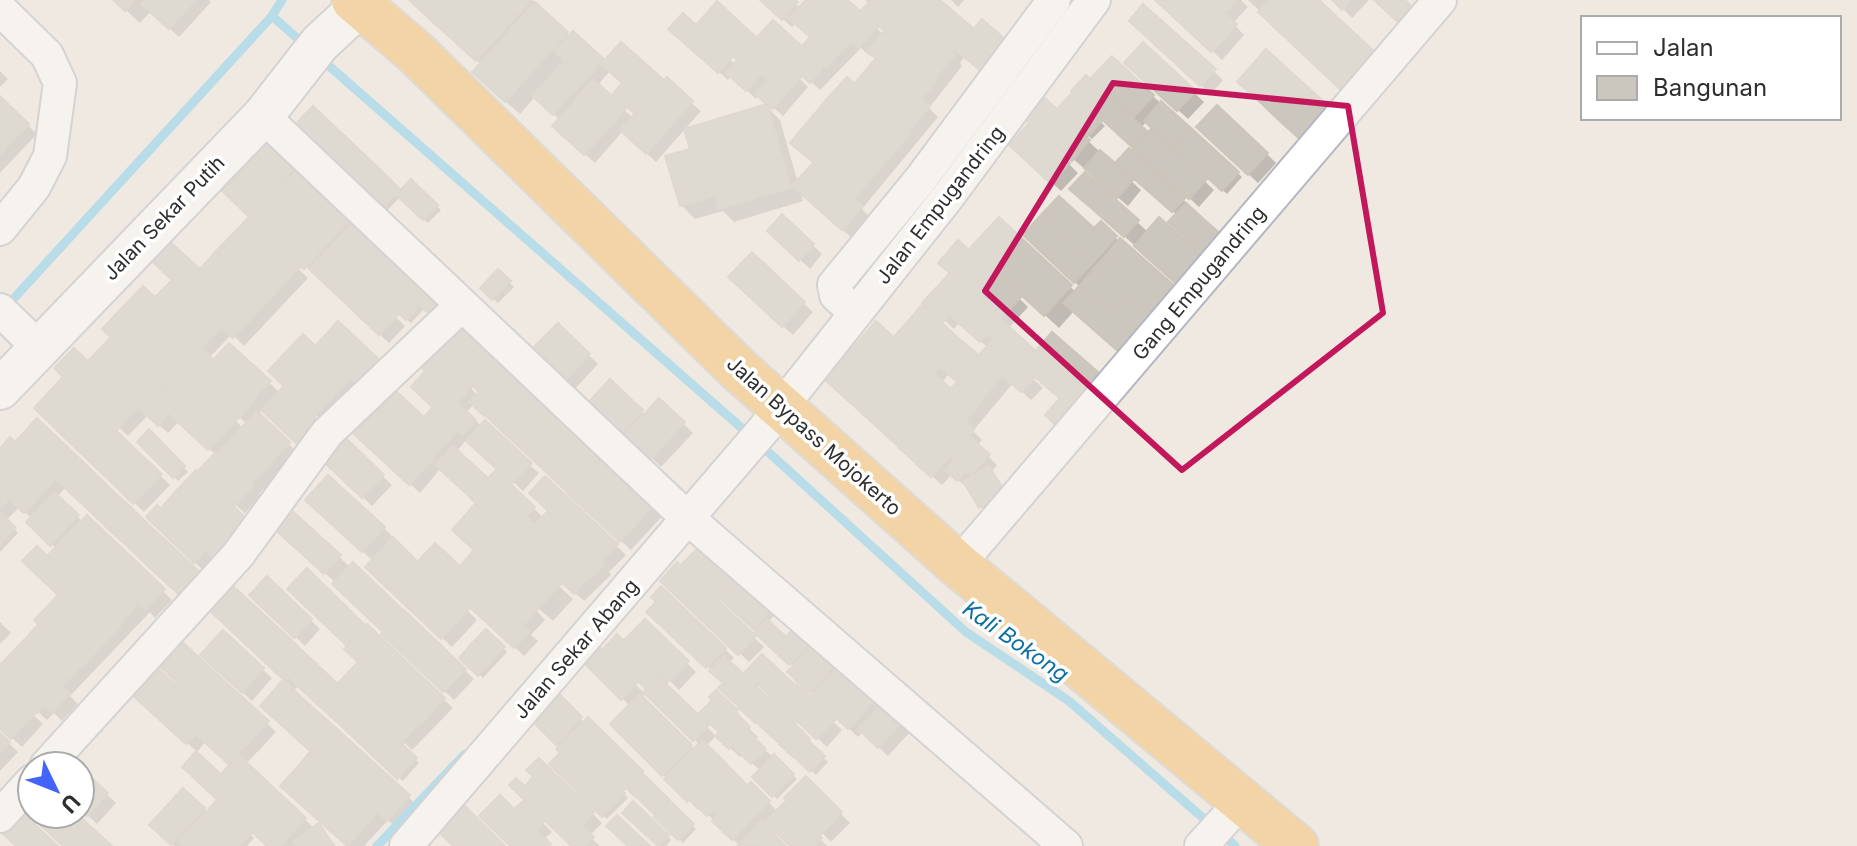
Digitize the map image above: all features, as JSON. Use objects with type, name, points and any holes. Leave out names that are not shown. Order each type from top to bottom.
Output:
[{"type":"highway","name":"Jalan Bypass Mojokerto","points":[[347,2],[415,52],[737,368],[763,429],[958,565],[1218,827],[1296,846]]},
{"type":"street","points":[[933,189],[1054,0]]},
{"type":"street","name":"Jalan Empugandring","points":[[763,429],[846,305],[933,189],[1094,0]]},
{"type":"street","name":"Gang Empugandring","points":[[958,565],[1440,0]]},
{"type":"street","name":"Jalan Sekar Putih","points":[[0,389],[263,116],[315,50],[347,2]]},
{"type":"street","points":[[0,9],[47,55],[60,83],[50,156],[34,187],[0,229]]},
{"type":"street","points":[[263,116],[681,512],[1066,846]]},
{"type":"street","points":[[61,750],[238,555],[327,433],[461,306]]},
{"type":"street","points":[[5,314],[39,348]]},
{"type":"street","name":"Jalan Sekar Abang","points":[[406,846],[681,512],[763,429]]},
{"type":"street","points":[[0,816],[16,798]]},
{"type":"highlighted area","points":[[1113,83],[1348,106],[1383,313],[1182,470],[985,291]]},
{"type":"building","points":[[113,0],[135,0],[125,11]]},
{"type":"building","points":[[145,0],[195,0],[169,29],[141,4]]},
{"type":"building","points":[[409,0],[475,0],[445,33]]},
{"type":"building","points":[[475,0],[487,11],[496,0],[516,17],[476,61],[445,33]]},
{"type":"building","points":[[476,0],[495,0],[487,10]]},
{"type":"building","points":[[497,0],[531,0],[516,17]]},
{"type":"building","points":[[760,0],[795,0],[798,2],[782,20]]},
{"type":"building","points":[[806,0],[848,0],[878,27],[859,48]]},
{"type":"building","points":[[806,0],[851,41],[827,67],[803,45],[810,37],[788,18]]},
{"type":"building","points":[[871,0],[890,0],[898,7],[881,28],[861,11]]},
{"type":"building","points":[[893,0],[912,0],[904,10]]},
{"type":"building","points":[[913,0],[940,0],[973,28],[953,51],[905,10]]},
{"type":"building","points":[[1155,0],[1184,0],[1225,38],[1211,52]]},
{"type":"building","points":[[1184,0],[1210,0],[1237,24],[1225,38]]},
{"type":"building","points":[[1211,0],[1236,0],[1225,13]]},
{"type":"building","points":[[1269,0],[1283,0],[1358,71],[1340,89],[1258,12]]},
{"type":"building","points":[[1283,0],[1319,0],[1375,52],[1358,71]]},
{"type":"building","points":[[1332,0],[1351,0],[1342,10]]},
{"type":"building","points":[[1374,0],[1405,0],[1412,7],[1398,22]]},
{"type":"building","points":[[717,1],[756,37],[736,59],[697,24]]},
{"type":"building","points":[[535,2],[568,32],[505,102],[472,72]]},
{"type":"building","points":[[1143,4],[1216,69],[1200,86],[1129,21]]},
{"type":"building","points":[[898,7],[955,55],[937,76],[881,28]]},
{"type":"building","points":[[683,13],[732,57],[718,73],[668,29]]},
{"type":"building","points":[[982,19],[1014,47],[999,64],[967,36]]},
{"type":"building","points":[[773,20],[824,66],[810,83],[758,36]]},
{"type":"building","points":[[573,31],[604,59],[585,80],[554,52]]},
{"type":"building","points":[[883,32],[900,46],[884,65],[867,51]]},
{"type":"building","points":[[967,36],[999,64],[988,77],[956,50]]},
{"type":"building","points":[[757,38],[801,77],[772,109],[755,94],[768,80],[761,74],[746,91],[726,73]]},
{"type":"building","points":[[621,42],[663,79],[633,112],[613,94],[622,83],[601,64]]},
{"type":"building","points":[[1143,42],[1196,91],[1177,111],[1124,63]]},
{"type":"building","points":[[900,46],[938,79],[922,98],[884,65]]},
{"type":"building","points":[[1266,49],[1290,71],[1261,103],[1237,82]]},
{"type":"building","points":[[1112,56],[1154,95],[1134,117],[1091,78]]},
{"type":"building","points":[[875,59],[930,106],[910,130],[855,83]]},
{"type":"building","points":[[564,61],[585,80],[553,115],[532,96]]},
{"type":"building","points":[[1290,71],[1312,91],[1283,124],[1261,103]]},
{"type":"building","points":[[1086,75],[1147,131],[1132,147],[1071,91]]},
{"type":"building","points":[[667,77],[693,101],[646,154],[620,130]]},
{"type":"building","points":[[847,77],[911,133],[891,156],[826,100]]},
{"type":"building","points":[[593,79],[626,108],[611,126],[578,97]]},
{"type":"building","points":[[1312,91],[1332,109],[1302,141],[1283,124]]},
{"type":"building","points":[[1072,93],[1102,121],[1087,137],[1057,109]]},
{"type":"building","points":[[0,96],[29,124],[0,154]]},
{"type":"building","points":[[578,97],[611,126],[584,155],[552,126]]},
{"type":"building","points":[[1045,98],[1090,140],[1072,161],[1025,119]]},
{"type":"building","points":[[826,100],[891,156],[870,180],[806,124]]},
{"type":"building","points":[[1161,101],[1191,128],[1174,148],[1144,121]]},
{"type":"building","points":[[767,104],[791,188],[718,209],[715,196],[680,206],[665,156],[690,149],[684,129]]},
{"type":"building","points":[[1217,105],[1268,153],[1248,175],[1196,127]]},
{"type":"building","points":[[313,106],[346,137],[322,163],[289,131]]},
{"type":"building","points":[[806,124],[870,180],[855,198],[790,143]]},
{"type":"building","points":[[1028,124],[1070,163],[1051,184],[1009,145]]},
{"type":"building","points":[[1191,128],[1215,150],[1198,169],[1174,148]]},
{"type":"building","points":[[1151,129],[1168,144],[1150,164],[1133,149]]},
{"type":"building","points":[[272,132],[302,160],[284,180],[254,151]]},
{"type":"building","points":[[346,137],[367,157],[343,183],[322,163]]},
{"type":"building","points":[[1168,144],[1207,179],[1189,199],[1150,164]]},
{"type":"building","points":[[1129,148],[1154,170],[1141,185],[1116,162]]},
{"type":"building","points":[[1100,150],[1134,179],[1117,198],[1084,168]]},
{"type":"building","points":[[1215,150],[1239,172],[1222,191],[1198,169]]},
{"type":"building","points":[[254,151],[284,180],[274,191],[243,162]]},
{"type":"building","points":[[367,157],[386,175],[362,201],[343,183]]},
{"type":"building","points":[[305,161],[359,211],[338,233],[285,183]]},
{"type":"building","points":[[243,162],[274,191],[263,202],[233,173]]},
{"type":"building","points":[[813,163],[863,206],[842,230],[792,186]]},
{"type":"building","points":[[1154,170],[1185,198],[1172,212],[1141,185]]},
{"type":"building","points":[[1085,172],[1105,190],[1090,207],[1069,189]]},
{"type":"building","points":[[233,173],[263,202],[249,217],[219,188]]},
{"type":"building","points":[[386,175],[400,189],[376,214],[362,201]]},
{"type":"building","points":[[411,179],[438,205],[423,220],[396,195]]},
{"type":"building","points":[[285,183],[338,233],[320,252],[267,201]]},
{"type":"building","points":[[1105,190],[1139,220],[1124,237],[1090,207]]},
{"type":"building","points":[[1059,196],[1094,228],[1101,221],[1117,236],[1092,264],[1040,216]]},
{"type":"building","points":[[267,201],[320,252],[304,269],[251,218]]},
{"type":"building","points":[[1186,203],[1225,238],[1208,257],[1168,222]]},
{"type":"building","points":[[782,214],[814,244],[799,261],[767,231]]},
{"type":"building","points":[[358,216],[382,238],[352,270],[329,248]]},
{"type":"building","points":[[1040,216],[1092,264],[1074,283],[1023,235]]},
{"type":"building","points":[[999,217],[1072,285],[1044,316],[970,248]]},
{"type":"building","points":[[1159,217],[1207,259],[1181,288],[1134,246]]},
{"type":"building","points":[[248,218],[300,267],[279,289],[227,240]]},
{"type":"building","points":[[382,238],[408,263],[379,295],[352,270]]},
{"type":"building","points":[[1120,238],[1184,294],[1170,310],[1107,254]]},
{"type":"building","points":[[167,239],[200,269],[181,289],[149,258]]},
{"type":"building","points":[[227,240],[279,289],[269,300],[216,251]]},
{"type":"building","points":[[958,240],[1021,297],[1001,319],[938,263]]},
{"type":"building","points":[[327,249],[398,315],[379,335],[309,269]]},
{"type":"building","points":[[216,251],[269,300],[252,318],[200,269]]},
{"type":"building","points":[[752,252],[805,302],[782,327],[728,277]]},
{"type":"building","points":[[1107,254],[1170,310],[1158,324],[1094,268]]},
{"type":"building","points":[[408,263],[451,303],[435,320],[393,280]]},
{"type":"building","points":[[1094,268],[1158,324],[1144,340],[1081,284]]},
{"type":"building","points":[[200,269],[252,318],[233,338],[181,289]]},
{"type":"building","points":[[498,269],[511,281],[492,300],[480,288]]},
{"type":"building","points":[[949,274],[1000,320],[980,342],[949,315],[943,322],[922,303]]},
{"type":"building","points":[[393,280],[419,306],[406,320],[379,295]]},
{"type":"building","points":[[171,281],[220,328],[205,344],[155,297]]},
{"type":"building","points":[[1081,284],[1144,340],[1127,359],[1063,303]]},
{"type":"building","points":[[143,286],[205,344],[183,367],[121,309]]},
{"type":"building","points":[[922,305],[962,341],[934,372],[894,337]]},
{"type":"building","points":[[121,309],[183,367],[164,387],[102,329]]},
{"type":"building","points":[[1002,320],[1035,350],[1022,365],[989,335]]},
{"type":"building","points":[[338,321],[383,363],[361,387],[316,345]]},
{"type":"building","points":[[876,321],[950,388],[930,410],[856,344]]},
{"type":"building","points":[[464,322],[489,346],[462,375],[436,351]]},
{"type":"building","points":[[558,323],[590,354],[562,384],[528,353]]},
{"type":"building","points":[[1052,332],[1105,378],[1091,394],[1038,348]]},
{"type":"building","points":[[303,334],[350,379],[331,399],[284,354]]},
{"type":"building","points":[[110,338],[178,403],[158,426],[89,360]]},
{"type":"building","points":[[993,339],[1035,377],[1021,392],[979,355]]},
{"type":"building","points":[[962,341],[979,355],[956,381],[939,366]]},
{"type":"building","points":[[229,343],[271,381],[255,397],[215,358]]},
{"type":"building","points":[[856,344],[930,410],[898,446],[824,379]]},
{"type":"building","points":[[489,346],[506,361],[478,391],[462,375]]},
{"type":"building","points":[[74,348],[137,408],[118,429],[54,368]]},
{"type":"building","points":[[1038,348],[1068,375],[1052,392],[1022,365]]},
{"type":"building","points":[[202,349],[256,399],[239,418],[185,367]]},
{"type":"building","points":[[435,353],[472,387],[458,402],[421,367]]},
{"type":"building","points":[[284,354],[331,399],[315,416],[268,371]]},
{"type":"building","points":[[979,355],[1002,376],[980,402],[956,381]]},
{"type":"building","points":[[508,361],[522,375],[484,416],[469,402]]},
{"type":"building","points":[[184,368],[237,419],[208,450],[170,415],[181,404],[165,388]]},
{"type":"building","points":[[424,372],[476,420],[462,435],[411,387]]},
{"type":"building","points":[[524,374],[548,397],[509,438],[485,415]]},
{"type":"building","points":[[1068,375],[1095,399],[1064,433],[1045,415],[1060,398],[1052,392]]},
{"type":"building","points":[[62,378],[121,435],[92,464],[34,408]]},
{"type":"building","points":[[610,379],[643,410],[615,440],[582,409]]},
{"type":"building","points":[[956,383],[980,404],[966,420],[960,415],[916,463],[898,447]]},
{"type":"building","points":[[391,386],[424,417],[409,434],[375,403]]},
{"type":"building","points":[[283,387],[317,420],[296,443],[261,410]]},
{"type":"building","points":[[549,397],[567,414],[528,455],[510,439]]},
{"type":"building","points":[[368,398],[434,459],[409,485],[343,424]]},
{"type":"building","points":[[659,398],[685,422],[651,459],[625,435]]},
{"type":"building","points":[[432,408],[457,431],[433,457],[409,434]]},
{"type":"building","points":[[257,411],[290,442],[272,462],[238,431]]},
{"type":"building","points":[[567,414],[606,451],[567,492],[528,455]]},
{"type":"building","points":[[959,416],[974,429],[931,477],[916,464]]},
{"type":"building","points":[[37,418],[78,457],[56,480],[16,441]]},
{"type":"building","points":[[485,420],[532,463],[512,483],[466,441]]},
{"type":"building","points":[[149,429],[185,466],[173,478],[137,442]]},
{"type":"building","points":[[238,431],[272,462],[252,482],[219,451]]},
{"type":"building","points":[[121,435],[138,452],[110,481],[92,464]]},
{"type":"building","points":[[10,437],[55,480],[40,496],[0,458],[0,448]]},
{"type":"building","points":[[969,437],[990,454],[971,475],[966,470],[957,481],[945,470],[954,460],[951,457]]},
{"type":"building","points":[[347,439],[384,475],[362,498],[325,463]]},
{"type":"building","points":[[453,446],[487,477],[470,497],[435,465]]},
{"type":"building","points":[[217,451],[254,486],[235,505],[198,471]]},
{"type":"building","points":[[138,452],[162,474],[133,504],[110,481]]},
{"type":"building","points":[[607,452],[659,500],[639,521],[588,473]]},
{"type":"building","points":[[78,457],[114,492],[93,514],[56,480]]},
{"type":"building","points":[[0,460],[39,497],[24,513],[0,491]]},
{"type":"building","points":[[989,466],[1005,492],[979,508],[963,481]]},
{"type":"building","points":[[196,470],[250,522],[232,542],[177,490]]},
{"type":"building","points":[[496,470],[535,507],[510,534],[470,498]]},
{"type":"building","points":[[588,473],[639,521],[620,542],[568,494]]},
{"type":"building","points":[[328,475],[385,527],[362,552],[305,500]]},
{"type":"building","points":[[545,476],[618,544],[602,561],[529,493]]},
{"type":"building","points":[[177,490],[232,542],[215,559],[161,508]]},
{"type":"building","points":[[54,492],[79,515],[50,546],[26,522]]},
{"type":"building","points":[[114,492],[131,507],[109,530],[93,514]]},
{"type":"building","points":[[0,493],[8,500],[0,509]]},
{"type":"building","points":[[475,504],[561,584],[538,609],[452,530]]},
{"type":"building","points":[[157,505],[206,550],[194,563],[146,517]]},
{"type":"building","points":[[131,507],[147,523],[126,545],[109,530]]},
{"type":"building","points":[[288,507],[341,555],[324,574],[271,526]]},
{"type":"building","points":[[0,512],[16,528],[0,544]]},
{"type":"building","points":[[547,512],[604,564],[592,577],[535,524]]},
{"type":"building","points":[[87,515],[140,565],[120,586],[67,536]]},
{"type":"building","points":[[526,517],[554,543],[538,560],[510,534]]},
{"type":"building","points":[[147,523],[172,546],[151,569],[126,545]]},
{"type":"building","points":[[66,536],[112,580],[94,598],[48,555]]},
{"type":"building","points":[[393,537],[416,560],[388,589],[365,567]]},
{"type":"building","points":[[705,541],[740,573],[718,598],[682,564]]},
{"type":"building","points":[[435,543],[469,574],[453,592],[419,560]]},
{"type":"building","points":[[554,543],[590,576],[574,594],[538,560]]},
{"type":"building","points":[[37,546],[72,580],[58,595],[22,561]]},
{"type":"building","points":[[172,546],[207,579],[186,601],[151,569]]},
{"type":"building","points":[[474,550],[538,609],[524,624],[461,565]]},
{"type":"building","points":[[416,560],[469,609],[441,639],[388,589]]},
{"type":"building","points":[[353,562],[402,609],[382,631],[332,584]]},
{"type":"building","points":[[677,562],[756,636],[738,655],[660,581]]},
{"type":"building","points":[[140,565],[165,589],[145,610],[120,586]]},
{"type":"building","points":[[307,568],[365,625],[346,645],[287,589]]},
{"type":"building","points":[[469,574],[491,594],[475,612],[453,592]]},
{"type":"building","points":[[267,576],[312,619],[294,638],[249,595]]},
{"type":"building","points":[[741,576],[752,587],[731,609],[720,599]]},
{"type":"building","points":[[72,580],[121,626],[106,642],[58,595]]},
{"type":"building","points":[[112,580],[138,605],[120,624],[94,598]]},
{"type":"building","points":[[232,585],[282,631],[258,656],[209,610]]},
{"type":"building","points":[[661,586],[726,648],[706,668],[646,612],[656,602],[651,597]]},
{"type":"building","points":[[752,589],[773,608],[753,629],[732,610]]},
{"type":"building","points":[[491,594],[530,631],[514,648],[475,612]]},
{"type":"building","points":[[58,595],[106,642],[94,654],[46,608]]},
{"type":"building","points":[[46,608],[94,654],[83,667],[34,620]]},
{"type":"building","points":[[404,610],[466,669],[443,692],[381,634]]},
{"type":"building","points":[[645,619],[689,661],[668,682],[625,639]]},
{"type":"building","points":[[767,619],[786,637],[796,626],[812,640],[789,665],[754,632]]},
{"type":"building","points":[[367,624],[445,698],[422,723],[344,649]]},
{"type":"building","points":[[38,625],[81,666],[67,681],[24,640]]},
{"type":"building","points":[[486,629],[505,647],[494,658],[475,640]]},
{"type":"building","points":[[223,630],[264,668],[242,693],[200,655]]},
{"type":"building","points":[[282,631],[308,656],[285,681],[258,656]]},
{"type":"building","points":[[617,634],[659,674],[645,688],[604,648]]},
{"type":"building","points":[[820,636],[843,657],[809,693],[787,672]]},
{"type":"building","points":[[178,638],[229,685],[206,710],[156,663]]},
{"type":"building","points":[[475,640],[494,658],[478,676],[459,658]]},
{"type":"building","points":[[23,641],[66,681],[62,686],[70,693],[52,713],[44,705],[37,713],[0,678],[0,665]]},
{"type":"building","points":[[600,647],[637,683],[621,700],[584,663]]},
{"type":"building","points":[[762,654],[794,684],[777,702],[745,672]]},
{"type":"building","points":[[724,656],[757,686],[738,706],[718,688],[723,683],[709,671]]},
{"type":"building","points":[[309,657],[324,671],[304,692],[289,678]]},
{"type":"building","points":[[357,663],[379,684],[361,703],[338,683]]},
{"type":"building","points":[[842,663],[859,680],[829,712],[811,695]]},
{"type":"building","points":[[155,666],[211,717],[186,744],[130,693]]},
{"type":"building","points":[[324,671],[337,683],[317,704],[304,692]]},
{"type":"building","points":[[659,677],[709,725],[693,741],[643,692]]},
{"type":"building","points":[[283,680],[310,705],[287,730],[260,706]]},
{"type":"building","points":[[0,681],[35,714],[11,739],[0,729]]},
{"type":"building","points":[[861,681],[878,697],[848,729],[831,713]]},
{"type":"building","points":[[337,683],[356,701],[337,722],[317,704]]},
{"type":"building","points":[[379,684],[421,722],[402,742],[361,703]]},
{"type":"building","points":[[796,684],[835,720],[816,739],[778,703]]},
{"type":"building","points":[[229,685],[269,721],[246,746],[206,710]]},
{"type":"building","points":[[758,688],[775,703],[755,723],[739,708]]},
{"type":"building","points":[[716,690],[738,710],[718,731],[699,713],[712,700],[709,697]]},
{"type":"building","points":[[559,694],[582,717],[556,745],[532,721]]},
{"type":"building","points":[[640,694],[692,745],[662,776],[610,724]]},
{"type":"building","points":[[356,701],[394,736],[374,757],[337,722]]},
{"type":"building","points":[[775,703],[796,723],[778,742],[757,723]]},
{"type":"building","points":[[882,704],[901,723],[878,748],[858,729]]},
{"type":"building","points":[[310,705],[335,727],[312,753],[287,730]]},
{"type":"building","points":[[737,714],[750,727],[747,731],[766,749],[751,764],[732,746],[729,749],[715,736]]},
{"type":"building","points":[[211,717],[244,747],[228,764],[196,734]]},
{"type":"building","points":[[588,717],[643,771],[624,790],[569,736]]},
{"type":"building","points":[[796,725],[810,739],[793,757],[779,744]]},
{"type":"building","points":[[335,727],[382,770],[359,796],[312,753]]},
{"type":"building","points":[[0,733],[10,742],[0,752]]},
{"type":"building","points":[[394,736],[417,758],[397,779],[374,757]]},
{"type":"building","points":[[568,736],[610,778],[587,802],[549,764],[560,753],[556,749]]},
{"type":"building","points":[[702,740],[726,763],[687,802],[664,779]]},
{"type":"building","points":[[809,741],[825,756],[810,772],[794,757]]},
{"type":"building","points":[[196,751],[288,837],[280,846],[267,846],[182,767]]},
{"type":"building","points":[[310,752],[377,813],[359,833],[293,772]]},
{"type":"building","points":[[774,754],[794,774],[772,797],[752,777]]},
{"type":"building","points":[[239,755],[306,818],[288,837],[221,774]]},
{"type":"building","points":[[539,758],[594,812],[582,825],[526,770]]},
{"type":"building","points":[[727,765],[746,784],[717,814],[712,810],[707,816],[691,801]]},
{"type":"building","points":[[382,770],[410,795],[387,821],[359,796]]},
{"type":"building","points":[[293,772],[359,833],[347,846],[280,786]]},
{"type":"building","points":[[643,774],[669,799],[654,814],[628,789]]},
{"type":"building","points":[[806,776],[842,812],[821,834],[784,798]]},
{"type":"building","points":[[533,777],[594,837],[585,846],[571,846],[509,785],[516,778],[525,786]]},
{"type":"building","points":[[610,778],[625,793],[602,817],[587,802]]},
{"type":"building","points":[[96,782],[108,793],[96,806]]},
{"type":"building","points":[[751,782],[770,801],[732,840],[712,821]]},
{"type":"building","points":[[183,788],[205,808],[171,845],[149,825]]},
{"type":"building","points":[[500,795],[514,809],[523,801],[544,822],[536,830],[551,844],[549,846],[510,846],[479,816]]},
{"type":"building","points":[[458,799],[505,846],[453,846],[432,825]]},
{"type":"building","points":[[217,800],[252,833],[239,846],[204,814]]},
{"type":"building","points":[[633,801],[669,835],[658,846],[622,813]]},
{"type":"building","points":[[670,801],[694,824],[678,840],[654,817]]},
{"type":"building","points":[[785,802],[822,838],[815,846],[790,846],[765,822]]},
{"type":"building","points":[[203,815],[237,846],[182,846],[178,842]]},
{"type":"building","points":[[617,815],[650,846],[628,846],[606,826]]},
{"type":"building","points":[[16,820],[16,830],[41,830],[58,846],[16,846],[3,834]]},
{"type":"building","points":[[761,821],[786,846],[738,845]]},
{"type":"building","points":[[319,823],[334,846],[296,846],[293,841]]},
{"type":"building","points":[[45,830],[94,830],[112,846],[63,846]]},
{"type":"waterway","points":[[6,307],[272,16],[282,0]]},
{"type":"waterway","points":[[272,16],[306,46]]},
{"type":"waterway","name":"Kali Bokong","points":[[320,58],[744,430],[966,632],[1069,701],[1235,846]]},
{"type":"waterway","points":[[377,846],[465,754]]}]
